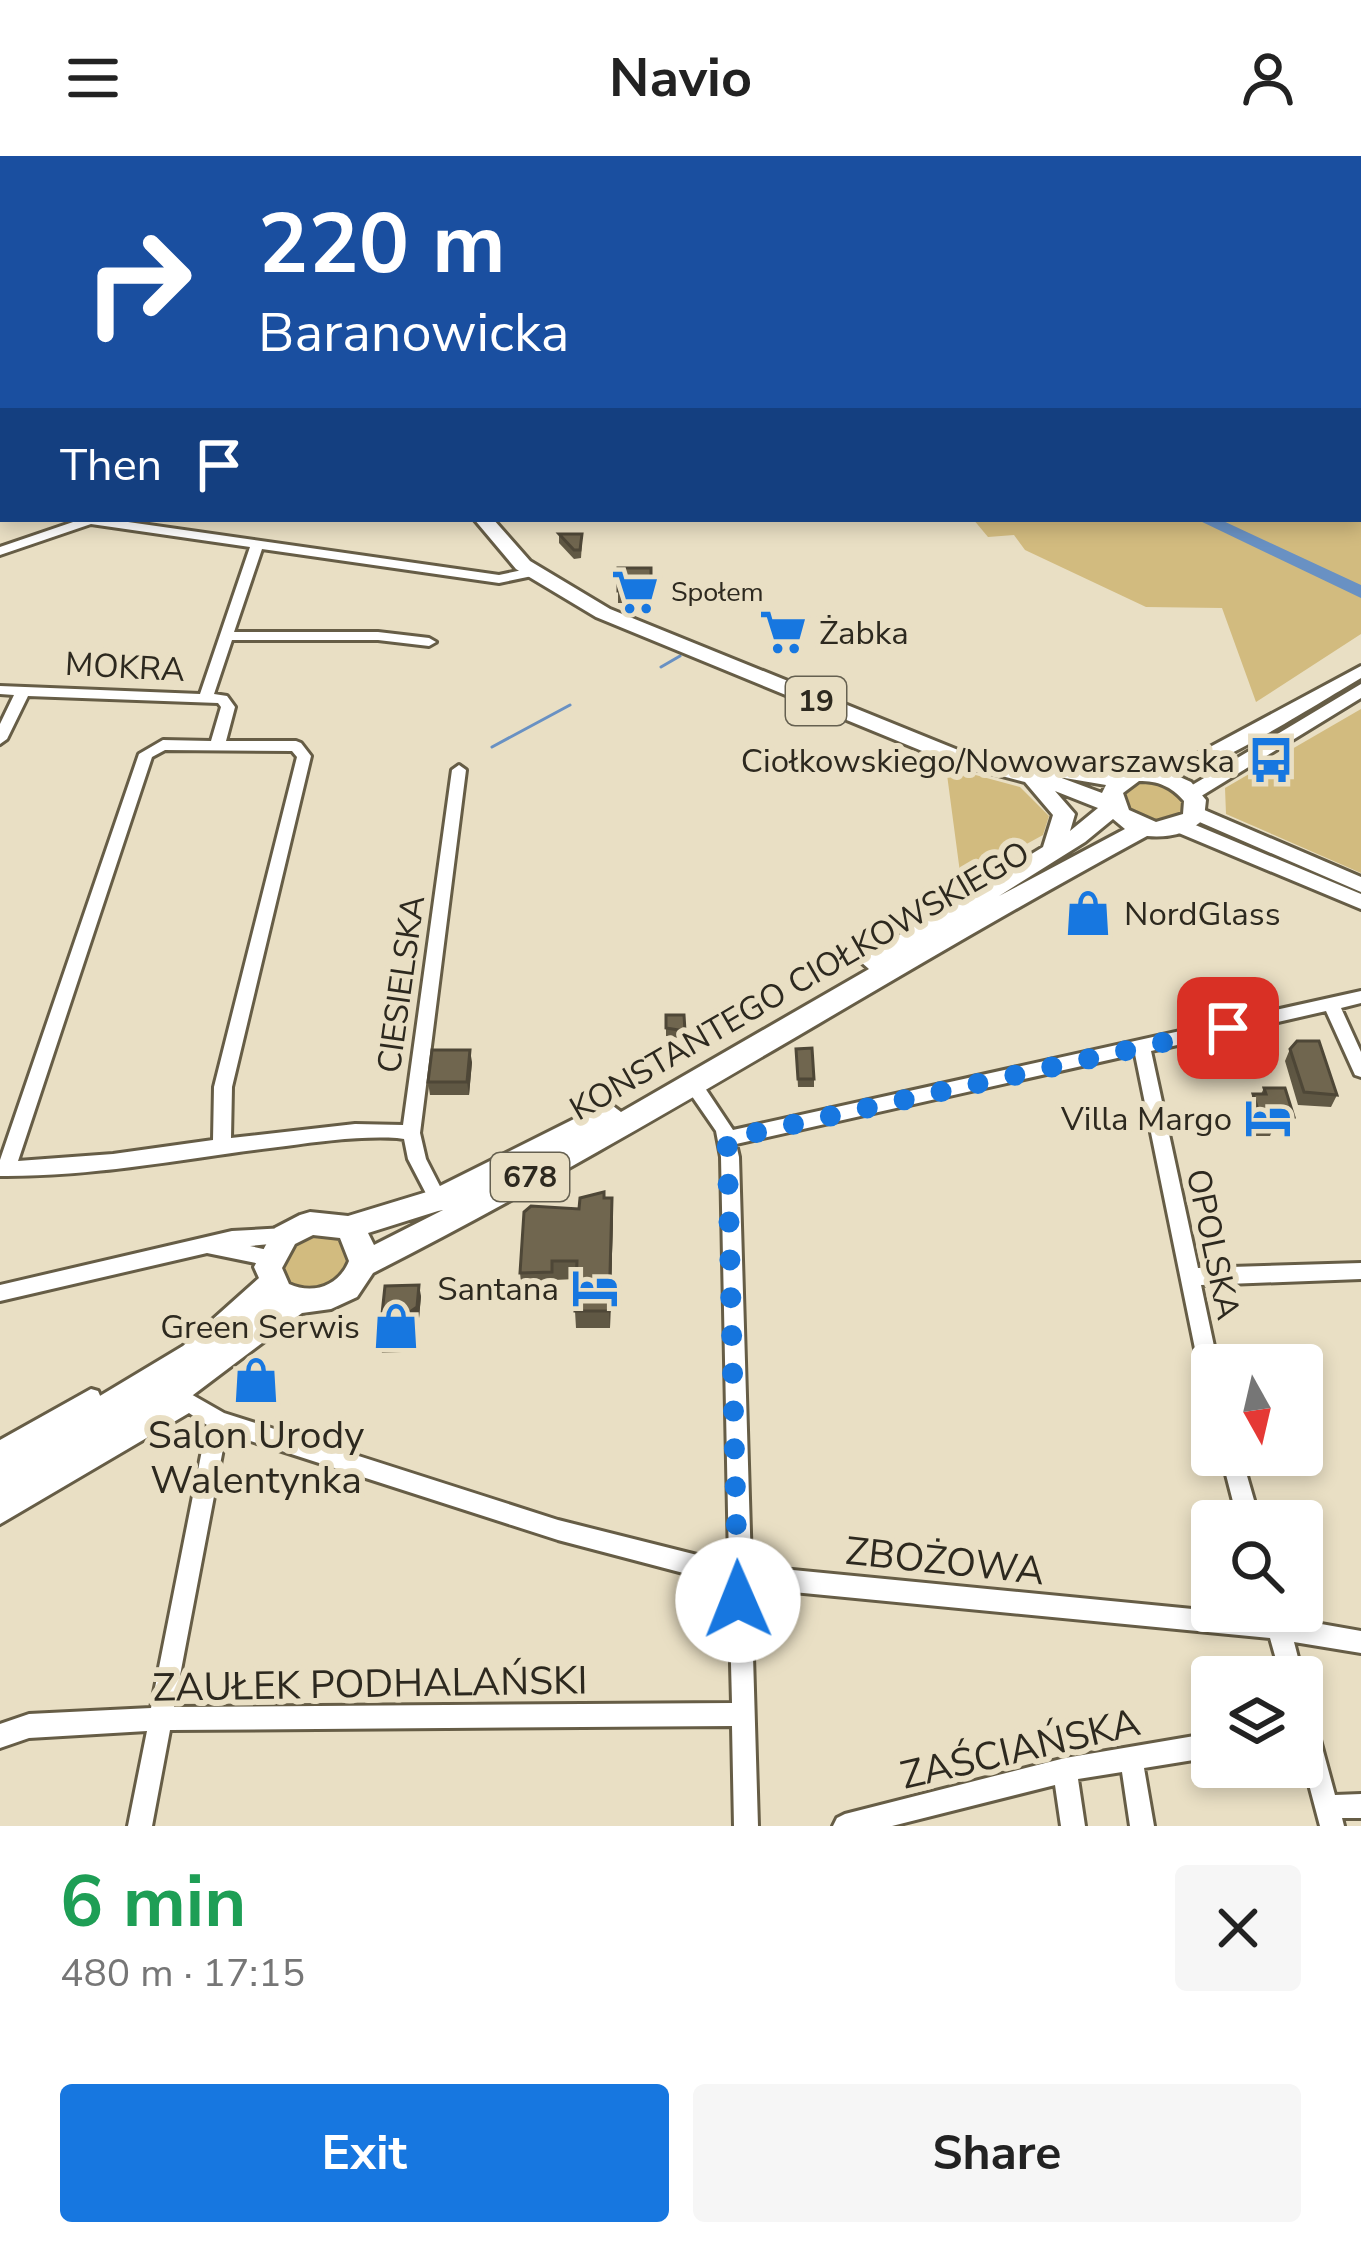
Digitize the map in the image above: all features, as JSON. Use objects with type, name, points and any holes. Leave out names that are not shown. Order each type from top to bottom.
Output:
[{"type":"highway","name":"19","points":[[486,522],[532,572],[592,608],[933,748],[1114,806],[1144,828]]},
{"type":"highway","name":"19","points":[[933,748],[1121,780],[1136,774],[1165,776]]},
{"type":"highway","points":[[1024,775],[1062,808],[1066,823],[1054,849]]},
{"type":"highway","points":[[1144,828],[1189,811],[1165,776]]},
{"type":"highway","points":[[1114,806],[1112,792],[1121,780]]},
{"type":"highway","name":"KONSTANTEGO CIOŁKOWSKIEGO","points":[[349,1228],[438,1200],[561,1140],[818,995],[1054,849],[1114,806]]},
{"type":"highway","name":"KONSTANTEGO CIOŁKOWSKIEGO","points":[[364,1264],[693,1084],[987,911],[1144,828]]},
{"type":"highway","name":"678","points":[[0,1494],[182,1386],[324,1221],[349,1228]]},
{"type":"highway","points":[[349,1228],[364,1250],[364,1264]]},
{"type":"highway","name":"678","points":[[280,1270],[335,1298],[352,1286],[364,1264]]},
{"type":"highway","name":"678","points":[[0,1473],[193,1355],[280,1270]]},
{"type":"main road","points":[[1165,776],[1231,746],[1361,671]]},
{"type":"main road","points":[[1189,811],[1361,690]]},
{"type":"main road","points":[[1189,811],[1361,885]]},
{"type":"main road","points":[[1189,811],[1361,902]]},
{"type":"street","points":[[0,551],[83,522]]},
{"type":"street","points":[[102,522],[499,579],[532,572]]},
{"type":"street","points":[[206,697],[257,545]]},
{"type":"street","points":[[225,636],[378,636],[429,642]]},
{"type":"street","points":[[1,737],[23,689]]},
{"type":"street","name":"MOKRA","points":[[0,690],[226,701],[217,746]]},
{"type":"street","points":[[222,1145],[223,1088],[304,752],[296,746],[163,745],[146,754],[3,1169],[91,1167],[222,1145],[356,1132],[411,1132]]},
{"type":"street","name":"CIESIELSKA","points":[[438,1200],[411,1132],[459,770]]},
{"type":"street","points":[[727,1139],[1361,998]]},
{"type":"street","points":[[1331,1005],[1361,1070]]},
{"type":"street","name":"OPOLSKA","points":[[1142,1047],[1203,1344]]},
{"type":"street","points":[[693,1084],[727,1139],[746,1826]]},
{"type":"street","points":[[0,1293],[212,1247],[280,1270]]},
{"type":"street","points":[[1188,1277],[1361,1271]]},
{"type":"street","points":[[0,1451],[92,1398]]},
{"type":"street","name":"ZBOŻOWA","points":[[0,1514],[189,1402],[218,1420],[558,1530],[738,1576],[1191,1613]]},
{"type":"street","points":[[140,1826],[218,1420]]},
{"type":"street","name":"ZBOŻOWA","points":[[1322,1632],[1361,1642]]},
{"type":"street","name":"ZAUŁEK PODHALAŃSKI","points":[[0,1736],[28,1726],[162,1719],[743,1714]]},
{"type":"street","name":"ZAŚCIAŃSKA","points":[[845,1826],[1065,1770],[1191,1748]]},
{"type":"street","points":[[1130,1757],[1142,1826]]},
{"type":"street","points":[[1065,1770],[1073,1826]]},
{"type":"street","points":[[1322,1788],[1330,1817],[1361,1806]]},
{"type":"shaded area","points":[[976,522],[1361,522],[1361,634],[1256,702],[1222,608],[1146,607],[1025,550],[1014,535],[988,537]]},
{"type":"shaded area","points":[[1361,709],[1361,873],[1226,814],[1225,788]]},
{"type":"shaded area","points":[[946,767],[1020,787],[1049,816],[1043,835],[961,880]]},
{"type":"shaded area","points":[[1140,781],[1169,786],[1184,800],[1182,815],[1151,823],[1129,813],[1121,793]]},
{"type":"shaded area","points":[[315,1231],[340,1237],[350,1256],[348,1269],[317,1291],[289,1285],[281,1277],[282,1253]]},
{"type":"building","points":[[559,534],[582,534],[580,550],[574,550]]},
{"type":"building","points":[[618,568],[651,568],[651,590],[618,591]]},
{"type":"building","points":[[1098,896],[1103,913],[1082,912],[1078,897]]},
{"type":"building","points":[[666,1015],[684,1015],[685,1031],[666,1028]]},
{"type":"building","points":[[1297,1041],[1319,1041],[1337,1095],[1304,1092],[1290,1049]]},
{"type":"building","points":[[812,1048],[814,1079],[798,1079],[796,1049]]},
{"type":"building","points":[[432,1050],[470,1050],[467,1082],[428,1082]]},
{"type":"building","points":[[1264,1088],[1285,1088],[1294,1117],[1274,1116],[1276,1123],[1262,1123],[1253,1094],[1266,1094]]},
{"type":"building","points":[[604,1192],[604,1198],[612,1198],[609,1311],[575,1311],[577,1261],[552,1261],[552,1272],[520,1273],[524,1212],[531,1206],[579,1209],[580,1198]]},
{"type":"building","name":"Green Serwis","points":[[419,1285],[417,1307],[401,1318],[399,1341],[379,1342],[385,1286]]},
{"type":"building","points":[[260,1361],[266,1374],[246,1385],[239,1372]]},
{"type":"waterway","points":[[1211,522],[1361,592]]},
{"type":"waterway","points":[[661,667],[680,656]]},
{"type":"waterway","points":[[492,747],[570,705]]},
{"type":"place","name":"Społem","points":[[635,592]]},
{"type":"place","name":"Żabka","points":[[783,632]]},
{"type":"place","name":"Ciołkowskiego/Nowowarszawska","points":[[1271,760]]},
{"type":"place","name":"NordGlass","points":[[1088,913]]},
{"type":"place","name":"Villa Margo","points":[[1268,1118]]},
{"type":"place","name":"Santana","points":[[595,1288]]},
{"type":"place","name":"Green Serwis","points":[[396,1326]]},
{"type":"place","name":"Salon Urody Walentynka","points":[[256,1380]]},
{"type":"route","points":[[738,1600],[727,1139],[1228,1028]]}]
